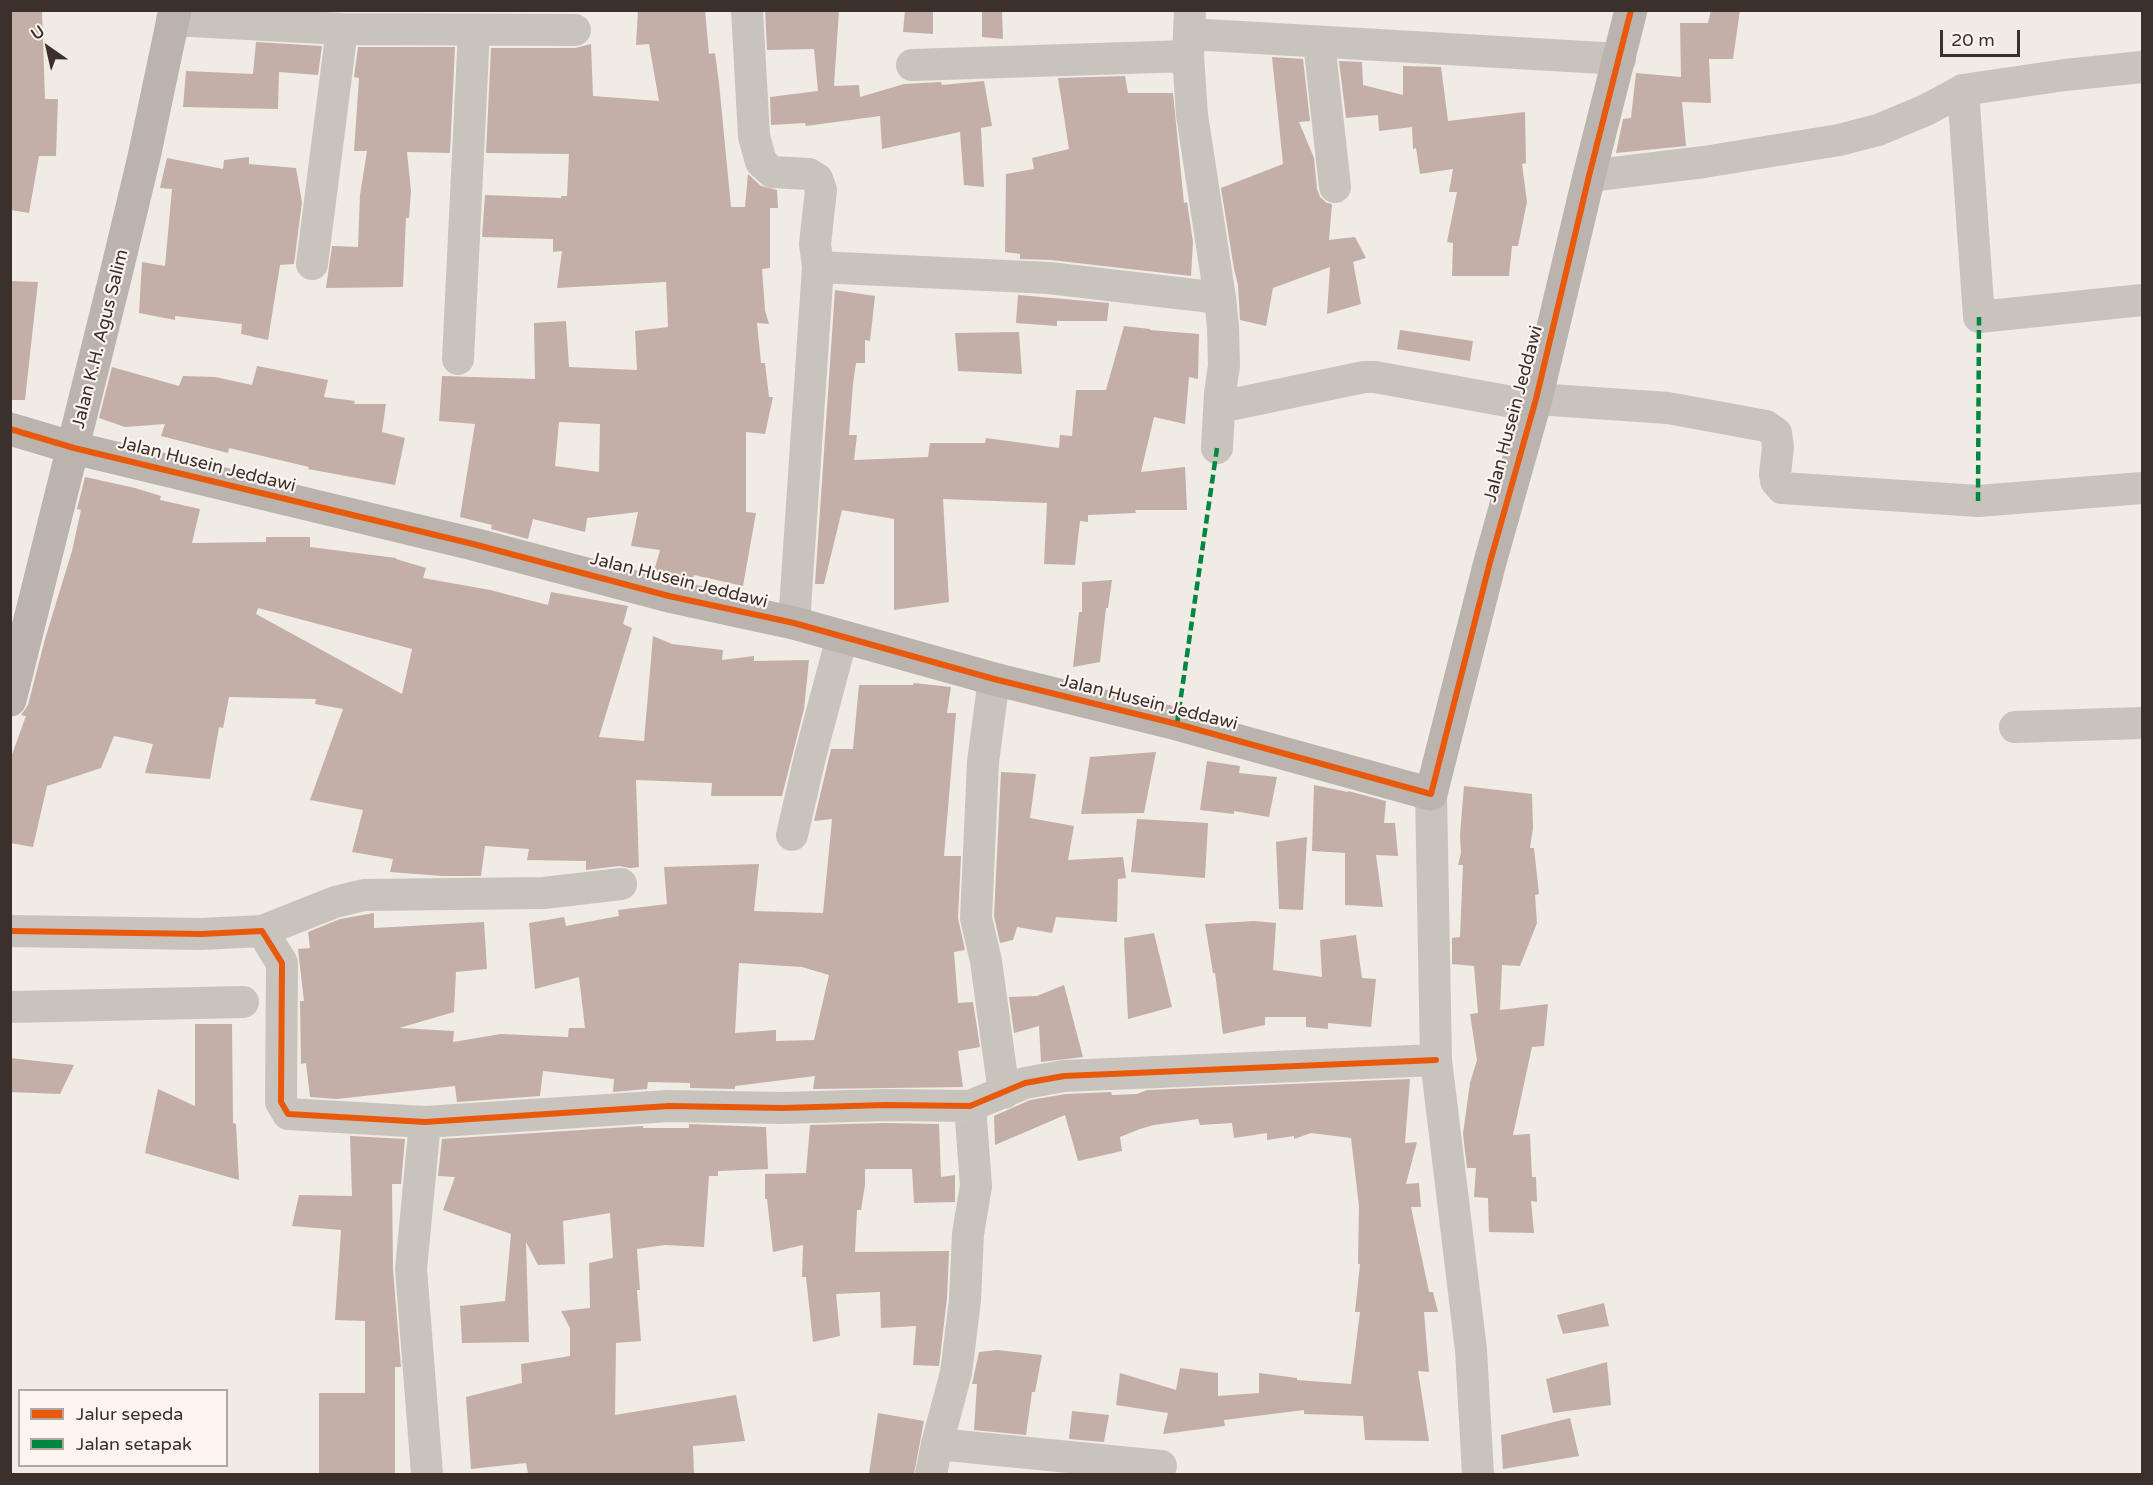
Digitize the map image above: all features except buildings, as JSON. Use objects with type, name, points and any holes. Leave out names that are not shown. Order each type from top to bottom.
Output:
[{"type":"street","points":[[747,10],[754,136],[761,162],[768,171],[781,174],[809,174],[818,182],[821,190],[815,244],[818,267],[794,623]]},
{"type":"street","name":"Jalan Husein Jeddawi","points":[[10,429],[74,448],[473,544],[669,596],[794,623],[994,679],[1177,724],[1431,794],[1490,562],[1535,402],[1631,10]]},
{"type":"street","points":[[173,15],[342,29],[576,30]]},
{"type":"street","name":"Jalan K.H. Agus Salim","points":[[10,700],[144,157],[173,15]]},
{"type":"street","points":[[312,264],[342,29]]},
{"type":"street","points":[[458,359],[474,31]]},
{"type":"street","points":[[912,65],[1189,34],[1620,58]]},
{"type":"street","points":[[1189,34],[1192,115],[1220,298],[1224,366],[1217,448]]},
{"type":"street","points":[[1319,42],[1335,187]]},
{"type":"street","points":[[1589,176],[1704,162],[1839,140],[1878,130],[1926,110],[1963,90],[2065,75],[2142,68]]},
{"type":"street","points":[[1963,90],[1979,316],[2142,300]]},
{"type":"street","points":[[818,267],[1049,278],[1220,298]]},
{"type":"street","points":[[1220,406],[1364,377],[1375,377],[1535,402],[1668,408],[1766,426],[1776,433],[1778,447],[1775,474],[1776,481],[1782,488],[1978,501],[2142,488]]},
{"type":"street","points":[[792,835],[842,637]]},
{"type":"street","points":[[994,679],[982,762],[976,918],[986,961],[1004,1093]]},
{"type":"street","points":[[2015,727],[2142,723]]},
{"type":"street","points":[[1431,794],[1436,1060],[1471,1350],[1478,1474]]},
{"type":"street","points":[[10,931],[201,934],[262,931],[335,902],[364,895],[544,893],[621,884]]},
{"type":"street","points":[[262,931],[282,963],[281,1102],[288,1114],[425,1122],[669,1106],[783,1108],[886,1105],[970,1106],[1024,1083],[1064,1076],[1436,1060]]},
{"type":"street","points":[[10,1007],[243,1002]]},
{"type":"street","points":[[931,1474],[956,1373],[964,1300],[968,1234],[976,1186],[970,1106]]},
{"type":"street","points":[[425,1122],[411,1269],[427,1474]]},
{"type":"street","points":[[937,1444],[1161,1466]]},
{"type":"marked path","points":[[1978,501],[1979,317]]},
{"type":"marked path","points":[[1177,724],[1217,448]]},
{"type":"cycle path","points":[[10,429],[74,448],[473,544],[669,596],[794,623],[994,679],[1177,724],[1431,794],[1490,562],[1536,399],[1631,10]]},
{"type":"cycle path","points":[[10,931],[201,934],[262,931],[282,963],[281,1102],[288,1114],[425,1122],[669,1106],[783,1108],[886,1105],[970,1106],[1025,1083],[1064,1076],[1436,1060]]}]
